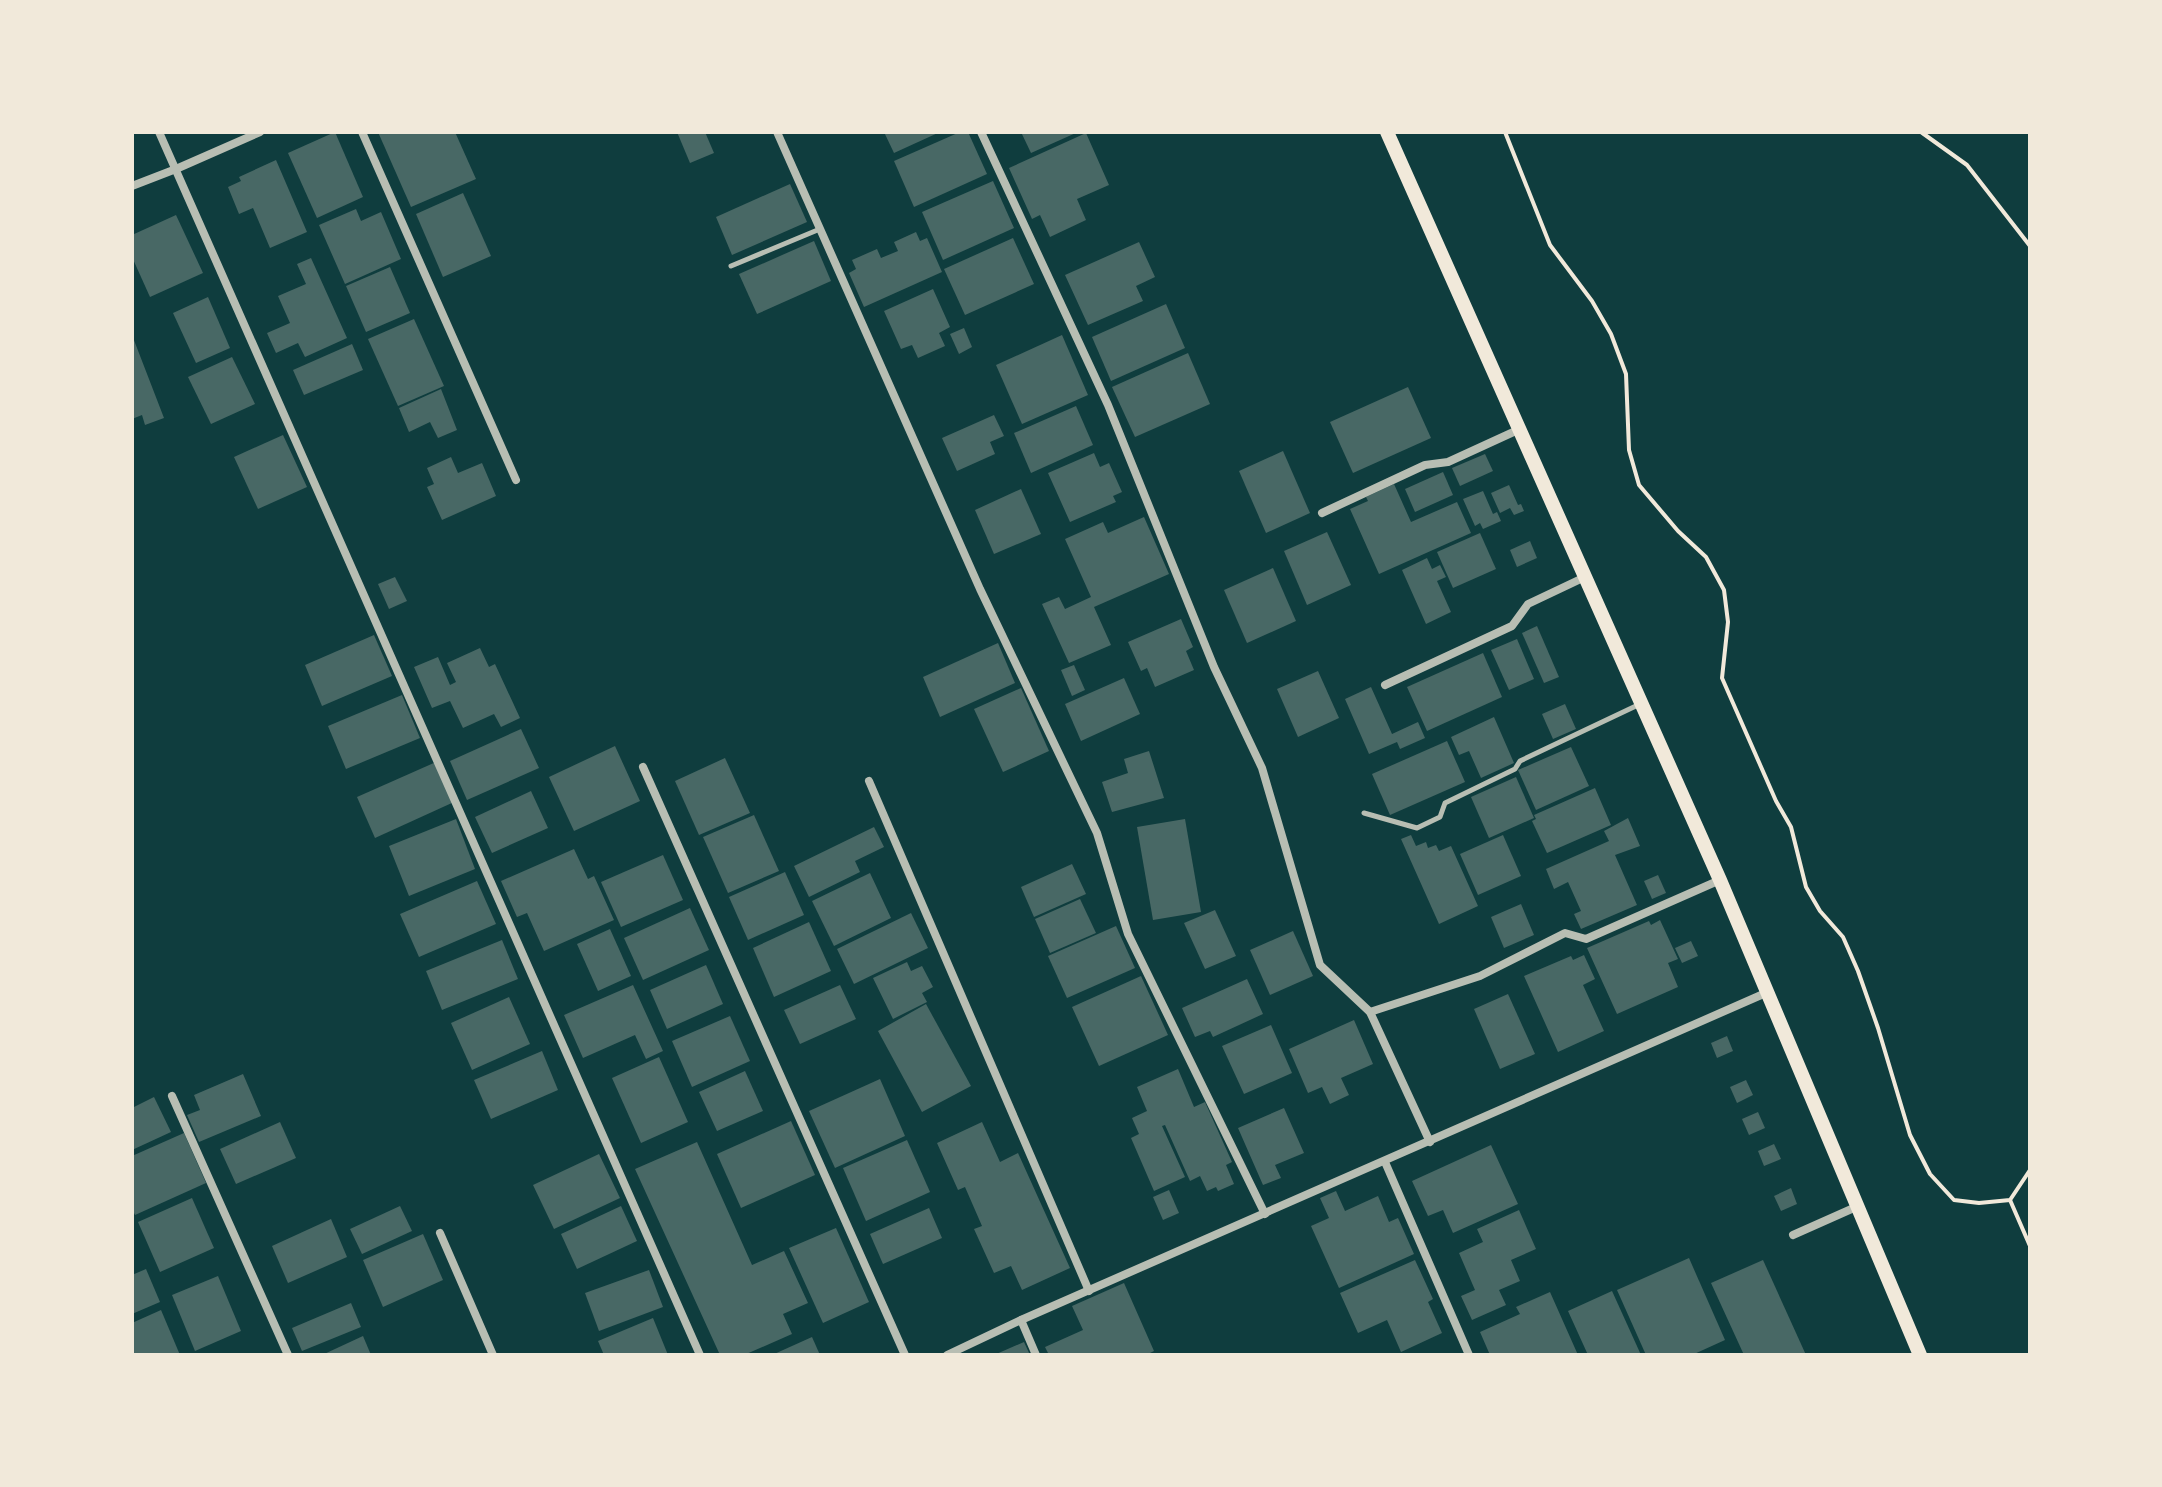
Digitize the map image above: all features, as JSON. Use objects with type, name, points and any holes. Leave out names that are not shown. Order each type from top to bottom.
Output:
[{"type":"main road","points":[[1387,132],[1720,880],[1920,1355]]},
{"type":"street","points":[[159,132],[700,1355]]},
{"type":"street","points":[[132,186],[260,132]]},
{"type":"street","points":[[362,132],[516,480]]},
{"type":"street","points":[[777,132],[980,589],[1097,833],[1128,934],[1265,1214]]},
{"type":"street","points":[[981,132],[1108,405],[1214,667],[1262,768],[1320,965],[1370,1012],[1430,1142]]},
{"type":"street","points":[[1322,513],[1425,465],[1448,462],[1520,429]]},
{"type":"street","points":[[1385,685],[1512,626],[1528,604],[1586,577]]},
{"type":"street","points":[[643,767],[905,1355]]},
{"type":"street","points":[[869,781],[1089,1291]]},
{"type":"street","points":[[1370,1012],[1480,976],[1565,933],[1586,939],[1720,880]]},
{"type":"street","points":[[947,1355],[1768,992]]},
{"type":"street","points":[[172,1096],[288,1355]]},
{"type":"street","points":[[1385,1162],[1469,1355]]},
{"type":"street","points":[[1793,1235],[1856,1207]]},
{"type":"street","points":[[440,1233],[493,1355]]},
{"type":"street","points":[[1021,1320],[1036,1355]]},
{"type":"lane","points":[[731,266],[820,229]]},
{"type":"lane","points":[[1364,813],[1417,828],[1440,817],[1445,803],[1515,769],[1520,761],[1642,703]]},
{"type":"path","points":[[1505,132],[1550,245],[1592,301],[1611,334],[1626,374],[1629,450],[1639,485],[1678,531],[1706,557],[1724,590],[1728,622],[1722,678],[1776,801],[1791,827],[1806,887],[1820,911],[1843,937],[1858,971],[1910,1135],[1930,1174],[1954,1200],[1979,1203],[2010,1200]]},
{"type":"path","points":[[1921,132],[1967,165],[2030,246]]},
{"type":"path","points":[[2010,1200],[2030,1170]]},
{"type":"path","points":[[2010,1200],[2030,1246]]},
{"type":"building","points":[[335,132],[363,197],[317,218],[288,153]]},
{"type":"building","points":[[378,132],[455,132],[476,179],[411,207]]},
{"type":"building","points":[[677,132],[705,132],[714,153],[690,163]]},
{"type":"building","points":[[884,132],[940,132],[894,153]]},
{"type":"building","points":[[960,132],[968,132],[987,174],[914,207],[894,161]]},
{"type":"building","points":[[1021,132],[1078,132],[1031,153]]},
{"type":"building","points":[[1086,133],[1109,185],[1077,199],[1086,220],[1050,237],[1040,215],[1032,219],[1009,168]]},
{"type":"building","points":[[276,160],[307,232],[270,248],[253,208],[239,214],[228,187],[241,181],[239,177]]},
{"type":"building","points":[[993,181],[1014,228],[943,260],[922,212]]},
{"type":"building","points":[[790,184],[807,222],[732,255],[716,217]]},
{"type":"building","points":[[463,193],[491,256],[443,277],[416,214]]},
{"type":"building","points":[[356,209],[361,221],[381,212],[401,259],[345,284],[319,225]]},
{"type":"building","points":[[176,215],[203,273],[150,297],[132,257],[132,235]]},
{"type":"building","points":[[916,232],[920,241],[927,238],[942,272],[864,307],[849,273],[856,269],[852,260],[877,249],[881,258],[898,251],[894,242]]},
{"type":"building","points":[[1013,238],[1034,284],[965,315],[944,269]]},
{"type":"building","points":[[814,241],[831,281],[757,314],[739,274]]},
{"type":"building","points":[[1139,242],[1155,277],[1136,286],[1143,301],[1088,325],[1065,275]]},
{"type":"building","points":[[311,258],[347,338],[305,357],[298,343],[276,353],[267,333],[290,323],[278,296],[306,284],[297,264]]},
{"type":"building","points":[[390,267],[410,313],[366,332],[346,286]]},
{"type":"building","points":[[933,289],[950,327],[939,333],[945,346],[918,358],[912,345],[901,349],[884,311]]},
{"type":"building","points":[[208,297],[230,348],[196,363],[173,313]]},
{"type":"building","points":[[1166,304],[1185,348],[1111,381],[1092,337]]},
{"type":"building","points":[[414,319],[444,386],[398,406],[368,339]]},
{"type":"building","points":[[964,328],[972,347],[959,354],[950,334]]},
{"type":"building","points":[[132,335],[164,418],[145,425],[142,415],[132,419]]},
{"type":"building","points":[[1062,335],[1088,395],[1022,424],[996,365]]},
{"type":"building","points":[[352,344],[363,370],[304,395],[293,370]]},
{"type":"building","points":[[1188,353],[1210,404],[1135,437],[1112,387]]},
{"type":"building","points":[[232,357],[255,404],[211,424],[188,377]]},
{"type":"building","points":[[1408,387],[1431,438],[1353,473],[1330,422]]},
{"type":"building","points":[[441,389],[457,430],[438,438],[430,422],[409,432],[399,408]]},
{"type":"building","points":[[1076,406],[1093,445],[1031,473],[1014,433]]},
{"type":"building","points":[[994,415],[1004,436],[990,442],[995,454],[957,471],[942,438]]},
{"type":"building","points":[[283,435],[307,487],[258,509],[234,457]]},
{"type":"building","points":[[1283,451],[1310,513],[1266,533],[1239,471]]},
{"type":"building","points":[[1094,453],[1100,467],[1109,463],[1122,492],[1113,496],[1116,502],[1070,522],[1048,473]]},
{"type":"building","points":[[1485,454],[1493,471],[1460,486],[1452,468]]},
{"type":"building","points":[[451,457],[458,473],[482,463],[496,496],[442,520],[427,487],[434,484],[427,468]]},
{"type":"building","points":[[1443,472],[1453,495],[1415,512],[1405,489]]},
{"type":"building","points":[[1394,484],[1411,522],[1457,502],[1471,533],[1379,574],[1350,509],[1368,501],[1366,497]]},
{"type":"building","points":[[1509,485],[1524,511],[1514,515],[1510,508],[1500,513],[1491,493]]},
{"type":"building","points":[[1021,489],[1041,534],[994,554],[975,510]]},
{"type":"building","points":[[1483,491],[1493,514],[1497,512],[1501,521],[1483,529],[1480,523],[1475,526],[1463,499]]},
{"type":"building","points":[[1144,517],[1169,574],[1094,607],[1111,645],[1069,663],[1042,604],[1059,597],[1065,609],[1091,597],[1065,539],[1103,522],[1108,533]]},
{"type":"building","points":[[1327,532],[1351,585],[1307,605],[1284,551]]},
{"type":"building","points":[[1480,533],[1496,569],[1453,588],[1437,552]]},
{"type":"building","points":[[1530,541],[1537,558],[1517,567],[1510,550]]},
{"type":"building","points":[[1427,558],[1432,569],[1440,565],[1446,577],[1437,581],[1451,612],[1426,624],[1402,570]]},
{"type":"building","points":[[1273,568],[1296,621],[1247,643],[1224,590]]},
{"type":"building","points":[[395,577],[407,601],[389,609],[378,584]]},
{"type":"building","points":[[1181,619],[1193,647],[1186,651],[1194,670],[1155,687],[1147,668],[1141,671],[1128,642]]},
{"type":"building","points":[[1537,626],[1559,677],[1544,683],[1522,633]]},
{"type":"building","points":[[374,635],[392,676],[322,706],[305,665]]},
{"type":"building","points":[[1517,639],[1534,679],[1509,690],[1491,650]]},
{"type":"building","points":[[998,643],[1015,683],[940,717],[923,677]]},
{"type":"building","points":[[480,648],[489,667],[495,664],[520,718],[501,727],[494,714],[463,728],[450,701],[432,708],[414,667],[438,657],[450,685],[456,682],[447,663]]},
{"type":"building","points":[[1483,653],[1502,697],[1427,731],[1407,687]]},
{"type":"building","points":[[1074,665],[1085,690],[1072,696],[1061,670]]},
{"type":"building","points":[[1318,671],[1339,718],[1298,737],[1277,689]]},
{"type":"building","points":[[1124,678],[1140,714],[1081,741],[1065,704]]},
{"type":"building","points":[[1371,687],[1392,734],[1418,722],[1425,738],[1400,749],[1397,742],[1369,754],[1345,699]]},
{"type":"building","points":[[1021,688],[1049,751],[1003,772],[974,709]]},
{"type":"building","points":[[402,695],[420,738],[346,769],[328,726]]},
{"type":"building","points":[[1565,704],[1576,729],[1553,739],[1542,714]]},
{"type":"building","points":[[1494,717],[1514,763],[1481,778],[1469,751],[1459,755],[1451,737]]},
{"type":"building","points":[[521,729],[539,768],[467,800],[450,761]]},
{"type":"building","points":[[1447,741],[1465,782],[1390,815],[1372,774]]},
{"type":"building","points":[[615,746],[640,801],[574,831],[549,777]]},
{"type":"building","points":[[1571,747],[1589,786],[1536,810],[1518,770]]},
{"type":"building","points":[[1149,751],[1164,798],[1112,812],[1102,782],[1128,773],[1124,759]]},
{"type":"building","points":[[725,758],[750,813],[699,835],[675,781]]},
{"type":"building","points":[[436,762],[454,802],[375,838],[357,797]]},
{"type":"building","points":[[1516,777],[1534,818],[1489,838],[1471,797]]},
{"type":"building","points":[[1595,788],[1611,825],[1547,853],[1532,821],[1536,819],[1534,815]]},
{"type":"building","points":[[531,791],[548,828],[492,853],[475,817]]},
{"type":"building","points":[[754,815],[779,871],[728,893],[703,837]]},
{"type":"building","points":[[1628,818],[1640,846],[1615,855],[1637,905],[1581,929],[1574,914],[1581,911],[1568,882],[1554,889],[1546,869],[1609,841],[1604,831]]},
{"type":"building","points":[[456,819],[475,869],[409,896],[389,846]]},
{"type":"building","points":[[1185,819],[1201,912],[1153,920],[1137,827]]},
{"type":"building","points":[[874,827],[884,847],[855,861],[860,872],[809,897],[794,866]]},
{"type":"building","points":[[1411,835],[1416,846],[1426,842],[1428,848],[1436,845],[1439,851],[1451,846],[1478,906],[1439,924],[1401,839]]},
{"type":"building","points":[[1503,835],[1521,876],[1478,895],[1460,854]]},
{"type":"building","points":[[574,849],[588,879],[594,876],[614,920],[544,951],[527,913],[517,917],[501,881]]},
{"type":"building","points":[[663,855],[683,900],[621,927],[601,882]]},
{"type":"building","points":[[1072,864],[1086,894],[1034,917],[1021,887]]},
{"type":"building","points":[[785,872],[804,915],[748,940],[729,897]]},
{"type":"building","points":[[870,873],[891,918],[834,946],[812,901]]},
{"type":"building","points":[[1658,875],[1666,893],[1652,899],[1644,881]]},
{"type":"building","points":[[477,881],[496,924],[419,957],[400,914]]},
{"type":"building","points":[[1080,899],[1096,933],[1050,953],[1035,919]]},
{"type":"building","points":[[1521,904],[1534,935],[1504,948],[1491,917]]},
{"type":"building","points":[[690,908],[709,950],[643,980],[624,938]]},
{"type":"building","points":[[1215,910],[1236,956],[1205,969],[1184,923]]},
{"type":"building","points":[[911,913],[928,948],[854,984],[837,949]]},
{"type":"building","points":[[1660,920],[1678,959],[1668,963],[1678,987],[1617,1014],[1587,948],[1649,921],[1651,925]]},
{"type":"building","points":[[809,922],[831,971],[774,997],[753,948]]},
{"type":"building","points":[[1116,926],[1135,968],[1067,998],[1048,956]]},
{"type":"building","points":[[610,929],[631,976],[598,991],[577,944]]},
{"type":"building","points":[[1293,931],[1313,976],[1270,995],[1250,950]]},
{"type":"building","points":[[502,940],[518,979],[442,1010],[426,971]]},
{"type":"building","points":[[1691,941],[1698,956],[1682,963],[1675,948]]},
{"type":"building","points":[[1584,955],[1595,979],[1583,985],[1604,1031],[1558,1052],[1524,976],[1571,956],[1573,960]]},
{"type":"building","points":[[907,962],[911,971],[922,966],[933,987],[922,993],[927,1002],[893,1019],[873,978]]},
{"type":"building","points":[[706,965],[723,1004],[667,1029],[650,990]]},
{"type":"building","points":[[1141,976],[1168,1035],[1099,1066],[1072,1007]]},
{"type":"building","points":[[1247,979],[1263,1014],[1213,1037],[1210,1031],[1195,1037],[1182,1008]]},
{"type":"building","points":[[633,985],[663,1051],[646,1059],[635,1035],[583,1058],[564,1015]]},
{"type":"building","points":[[840,985],[856,1019],[800,1044],[784,1010]]},
{"type":"building","points":[[1508,994],[1535,1054],[1500,1069],[1474,1009]]},
{"type":"building","points":[[509,997],[530,1044],[472,1070],[451,1023]]},
{"type":"building","points":[[926,1004],[971,1086],[922,1112],[878,1031]]},
{"type":"building","points":[[730,1016],[750,1061],[692,1087],[672,1041]]},
{"type":"building","points":[[1354,1020],[1373,1064],[1341,1078],[1349,1095],[1330,1104],[1322,1087],[1308,1093],[1289,1049]]},
{"type":"building","points":[[1271,1025],[1292,1073],[1244,1094],[1222,1046]]},
{"type":"building","points":[[1727,1036],[1733,1051],[1717,1058],[1711,1043]]},
{"type":"building","points":[[542,1051],[558,1090],[491,1119],[474,1080]]},
{"type":"building","points":[[659,1057],[688,1122],[641,1143],[612,1078]]},
{"type":"building","points":[[1178,1069],[1194,1107],[1205,1102],[1232,1162],[1226,1165],[1234,1184],[1218,1191],[1216,1187],[1207,1191],[1200,1176],[1190,1181],[1165,1125],[1162,1126],[1185,1177],[1154,1191],[1131,1138],[1139,1134],[1132,1118],[1147,1111],[1137,1087]]},
{"type":"building","points":[[745,1071],[763,1111],[717,1131],[699,1092]]},
{"type":"building","points":[[243,1074],[261,1116],[199,1142],[187,1115],[200,1110],[194,1095]]},
{"type":"building","points":[[880,1079],[905,1136],[835,1168],[809,1111]]},
{"type":"building","points":[[1746,1080],[1753,1095],[1737,1103],[1730,1087]]},
{"type":"building","points":[[154,1097],[171,1132],[132,1150],[132,1108]]},
{"type":"building","points":[[1284,1108],[1304,1153],[1275,1165],[1281,1178],[1263,1185],[1238,1128]]},
{"type":"building","points":[[1758,1112],[1765,1128],[1749,1135],[1742,1119]]},
{"type":"building","points":[[791,1121],[815,1175],[741,1208],[717,1154]]},
{"type":"building","points":[[280,1122],[296,1158],[236,1184],[220,1149]]},
{"type":"building","points":[[982,1122],[1000,1162],[1018,1153],[1070,1268],[1022,1290],[1011,1266],[994,1273],[974,1229],[982,1226],[965,1187],[958,1190],[937,1143]]},
{"type":"building","points":[[184,1133],[206,1183],[135,1215],[132,1209],[132,1156]]},
{"type":"building","points":[[907,1140],[930,1192],[866,1221],[843,1168]]},
{"type":"building","points":[[697,1142],[752,1265],[784,1251],[808,1303],[783,1314],[792,1334],[744,1355],[720,1355],[635,1169]]},
{"type":"building","points":[[1774,1144],[1781,1159],[1764,1166],[1758,1151]]},
{"type":"building","points":[[1491,1145],[1518,1204],[1453,1233],[1443,1210],[1428,1216],[1412,1181]]},
{"type":"building","points":[[599,1154],[620,1198],[554,1229],[533,1185]]},
{"type":"building","points":[[1791,1188],[1797,1204],[1781,1211],[1774,1196]]},
{"type":"building","points":[[1169,1190],[1179,1213],[1163,1220],[1153,1197]]},
{"type":"building","points":[[1336,1191],[1345,1211],[1378,1196],[1389,1222],[1398,1218],[1414,1254],[1339,1288],[1311,1226],[1329,1218],[1320,1198]]},
{"type":"building","points":[[192,1198],[214,1248],[160,1272],[138,1222]]},
{"type":"building","points":[[400,1206],[412,1231],[362,1254],[350,1229]]},
{"type":"building","points":[[621,1206],[637,1241],[577,1269],[561,1234]]},
{"type":"building","points":[[929,1208],[942,1238],[883,1264],[870,1234]]},
{"type":"building","points":[[1519,1210],[1536,1249],[1511,1260],[1520,1281],[1499,1290],[1506,1305],[1472,1320],[1461,1296],[1475,1290],[1459,1253],[1483,1242],[1477,1229]]},
{"type":"building","points":[[331,1219],[347,1257],[288,1283],[272,1246]]},
{"type":"building","points":[[836,1228],[869,1302],[823,1323],[789,1248]]},
{"type":"building","points":[[423,1234],[443,1280],[383,1307],[363,1260]]},
{"type":"building","points":[[1689,1258],[1725,1340],[1692,1355],[1646,1355],[1617,1290]]},
{"type":"building","points":[[1415,1260],[1433,1299],[1428,1302],[1442,1333],[1401,1352],[1387,1320],[1358,1333],[1340,1293]]},
{"type":"building","points":[[1763,1260],[1806,1355],[1744,1355],[1711,1283]]},
{"type":"building","points":[[146,1269],[160,1302],[132,1314],[132,1275]]},
{"type":"building","points":[[649,1270],[663,1307],[599,1331],[585,1293]]},
{"type":"building","points":[[218,1276],[241,1331],[195,1351],[172,1295]]},
{"type":"building","points":[[1124,1283],[1154,1351],[1146,1355],[1049,1355],[1045,1347],[1083,1330],[1072,1306]]},
{"type":"building","points":[[1612,1291],[1641,1355],[1588,1355],[1568,1311]]},
{"type":"building","points":[[1550,1292],[1578,1355],[1490,1355],[1480,1332],[1520,1314],[1516,1307]]},
{"type":"building","points":[[351,1303],[361,1327],[302,1351],[292,1328]]},
{"type":"building","points":[[161,1310],[180,1355],[132,1355],[132,1323]]},
{"type":"building","points":[[653,1318],[668,1355],[604,1355],[598,1341]]},
{"type":"building","points":[[363,1336],[371,1355],[322,1355]]},
{"type":"building","points":[[812,1337],[820,1355],[772,1355]]},
{"type":"building","points":[[1024,1342],[1030,1355],[994,1355]]}]
